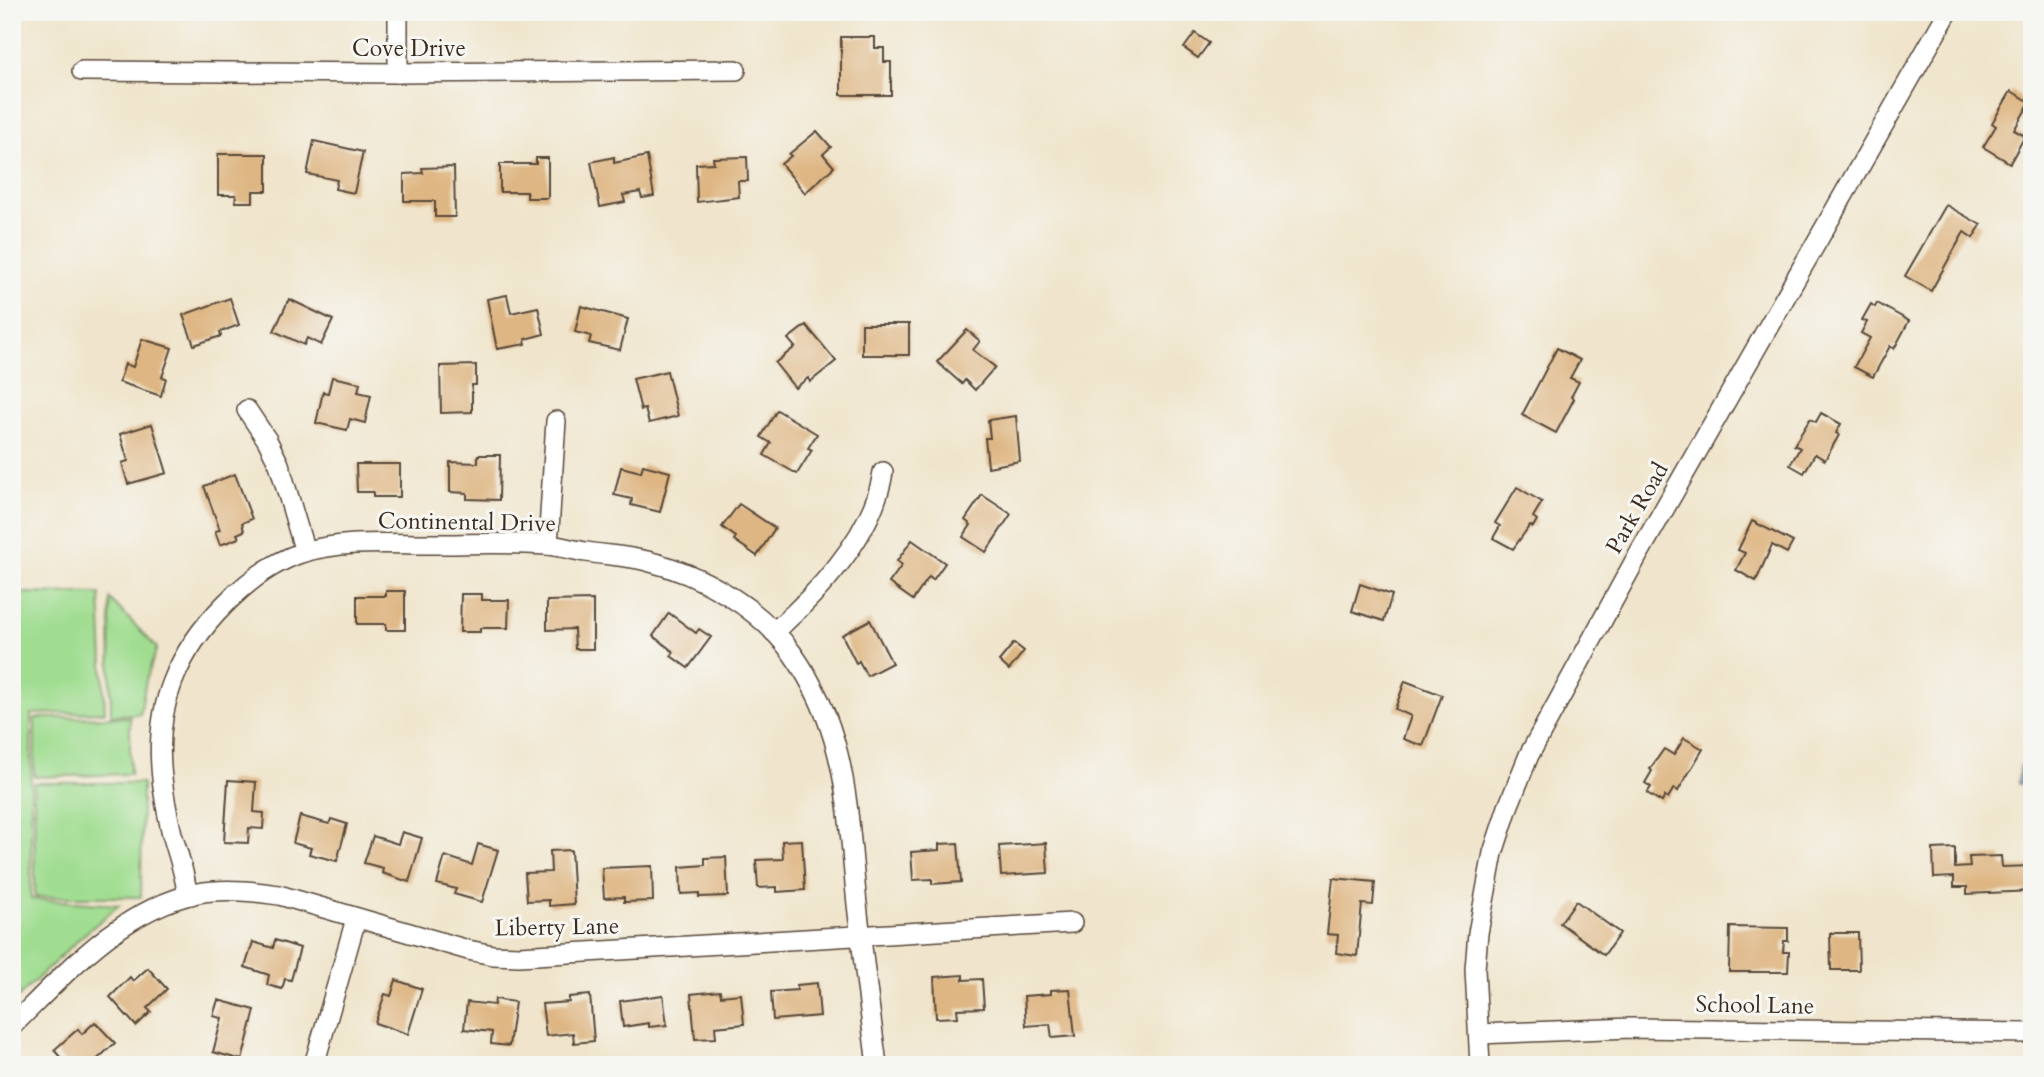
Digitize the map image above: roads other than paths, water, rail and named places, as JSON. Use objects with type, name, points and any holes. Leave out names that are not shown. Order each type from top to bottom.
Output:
[{"type":"street","points":[[398,12],[398,73]]},
{"type":"street","name":"Park Road","points":[[1480,1065],[1475,969],[1478,933],[1493,853],[1529,755],[1638,555],[1948,12]]},
{"type":"street","name":"Cove Drive","points":[[82,71],[398,73],[736,70]]},
{"type":"street","points":[[247,410],[279,464],[305,552]]},
{"type":"street","points":[[548,545],[556,421]]},
{"type":"street","points":[[774,632],[821,587],[851,546],[874,508],[883,472]]},
{"type":"street","name":"Continental Drive","points":[[191,895],[162,789],[160,734],[173,681],[185,656],[231,599],[250,581],[283,561],[305,552],[351,544],[548,545],[644,560],[705,582],[733,600],[774,632],[794,656],[816,692],[836,738],[843,768],[860,935],[877,1065]]},
{"type":"street","name":"Liberty Lane","points":[[12,1026],[85,954],[114,932],[142,915],[191,895],[224,891],[279,895],[468,950],[519,956],[1072,923]]},
{"type":"street","points":[[314,1065],[356,919]]},
{"type":"street","name":"School Lane","points":[[1479,1034],[1631,1028],[2032,1034]]},
{"type":"water","points":[[2020,765],[2032,766],[2032,786],[2018,784]]}]
